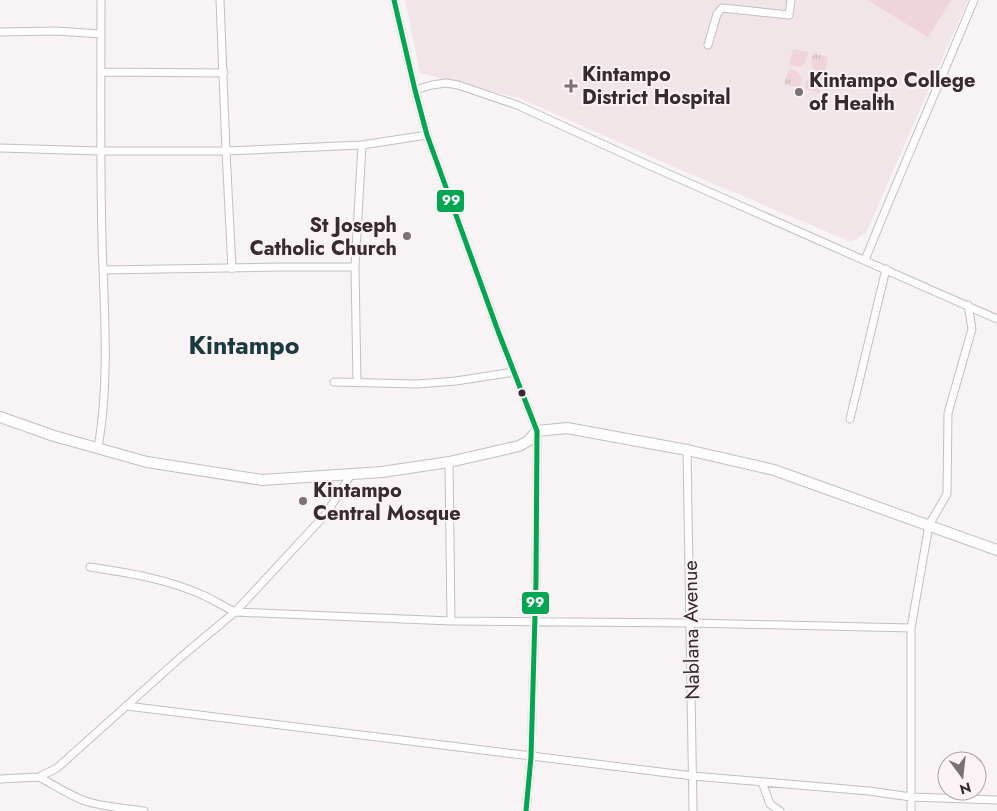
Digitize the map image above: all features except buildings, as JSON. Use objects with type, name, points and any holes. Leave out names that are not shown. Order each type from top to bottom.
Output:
[{"type":"main road","points":[[0,417],[54,436],[163,465],[262,480],[350,476],[449,462],[519,446],[528,441],[537,431],[567,428],[687,450],[774,470],[997,550]]},
{"type":"street","points":[[98,448],[102,423],[104,382],[100,151],[101,0]]},
{"type":"street","points":[[220,0],[232,269]]},
{"type":"street","points":[[394,0],[415,90],[428,135],[537,431],[536,580],[531,757],[526,811]]},
{"type":"street","points":[[708,45],[717,14],[722,8],[789,15],[792,0]]},
{"type":"street","points":[[865,260],[974,0]]},
{"type":"street","points":[[0,32],[56,31],[101,34]]},
{"type":"street","points":[[101,72],[224,73]]},
{"type":"street","points":[[415,90],[432,85],[458,85],[517,105],[997,319]]},
{"type":"street","points":[[0,148],[100,151],[226,151],[362,145],[428,135]]},
{"type":"street","points":[[357,383],[355,268],[362,145]]},
{"type":"street","points":[[103,270],[281,267],[355,268]]},
{"type":"street","points":[[850,419],[886,269]]},
{"type":"street","points":[[911,811],[911,628],[929,525],[947,494],[948,413],[972,329],[968,305]]},
{"type":"street","points":[[334,382],[417,384],[456,381],[514,372]]},
{"type":"street","name":"Nablana Avenue","points":[[687,450],[693,811]]},
{"type":"street","points":[[449,462],[451,621]]},
{"type":"street","points":[[0,779],[39,777],[57,768],[181,657],[235,612],[326,514],[350,476]]},
{"type":"street","points":[[90,567],[141,575],[175,584],[205,596],[235,612],[451,621],[691,622],[911,628]]},
{"type":"street","points":[[127,706],[693,776],[868,791],[911,797],[997,800]]},
{"type":"street","points":[[39,777],[65,792],[85,800],[108,806],[144,811]]},
{"type":"street","points":[[762,782],[770,804],[780,811]]},
{"type":"shaded area","name":"Kintampo College of Health","points":[[405,0],[968,0],[866,233],[851,242],[679,169],[522,99],[420,73]]},
{"type":"green space","points":[[867,0],[951,0],[928,37]]},
{"type":"green space","points":[[793,49],[809,52],[806,62],[799,67],[789,65]]},
{"type":"green space","points":[[813,53],[828,57],[825,74],[816,72],[811,63]]},
{"type":"green space","points":[[789,69],[797,71],[802,79],[800,88],[784,84]]},
{"type":"green space","points":[[814,75],[823,77],[819,93],[805,89],[806,81]]},
{"type":"transit line","name":"99","points":[[394,0],[427,135],[498,331],[537,431],[536,580],[531,757],[526,811]]},
{"type":"place","name":"Kintampo District Hospital","points":[[571,86]]},
{"type":"place","name":"Kintampo College of Health","points":[[799,92]]},
{"type":"place","name":"St Joseph Catholic Church","points":[[407,236]]},
{"type":"place","name":"Kintampo Central Mosque","points":[[303,501]]},
{"type":"district","name":"Kintampo","points":[[244,345]]}]
